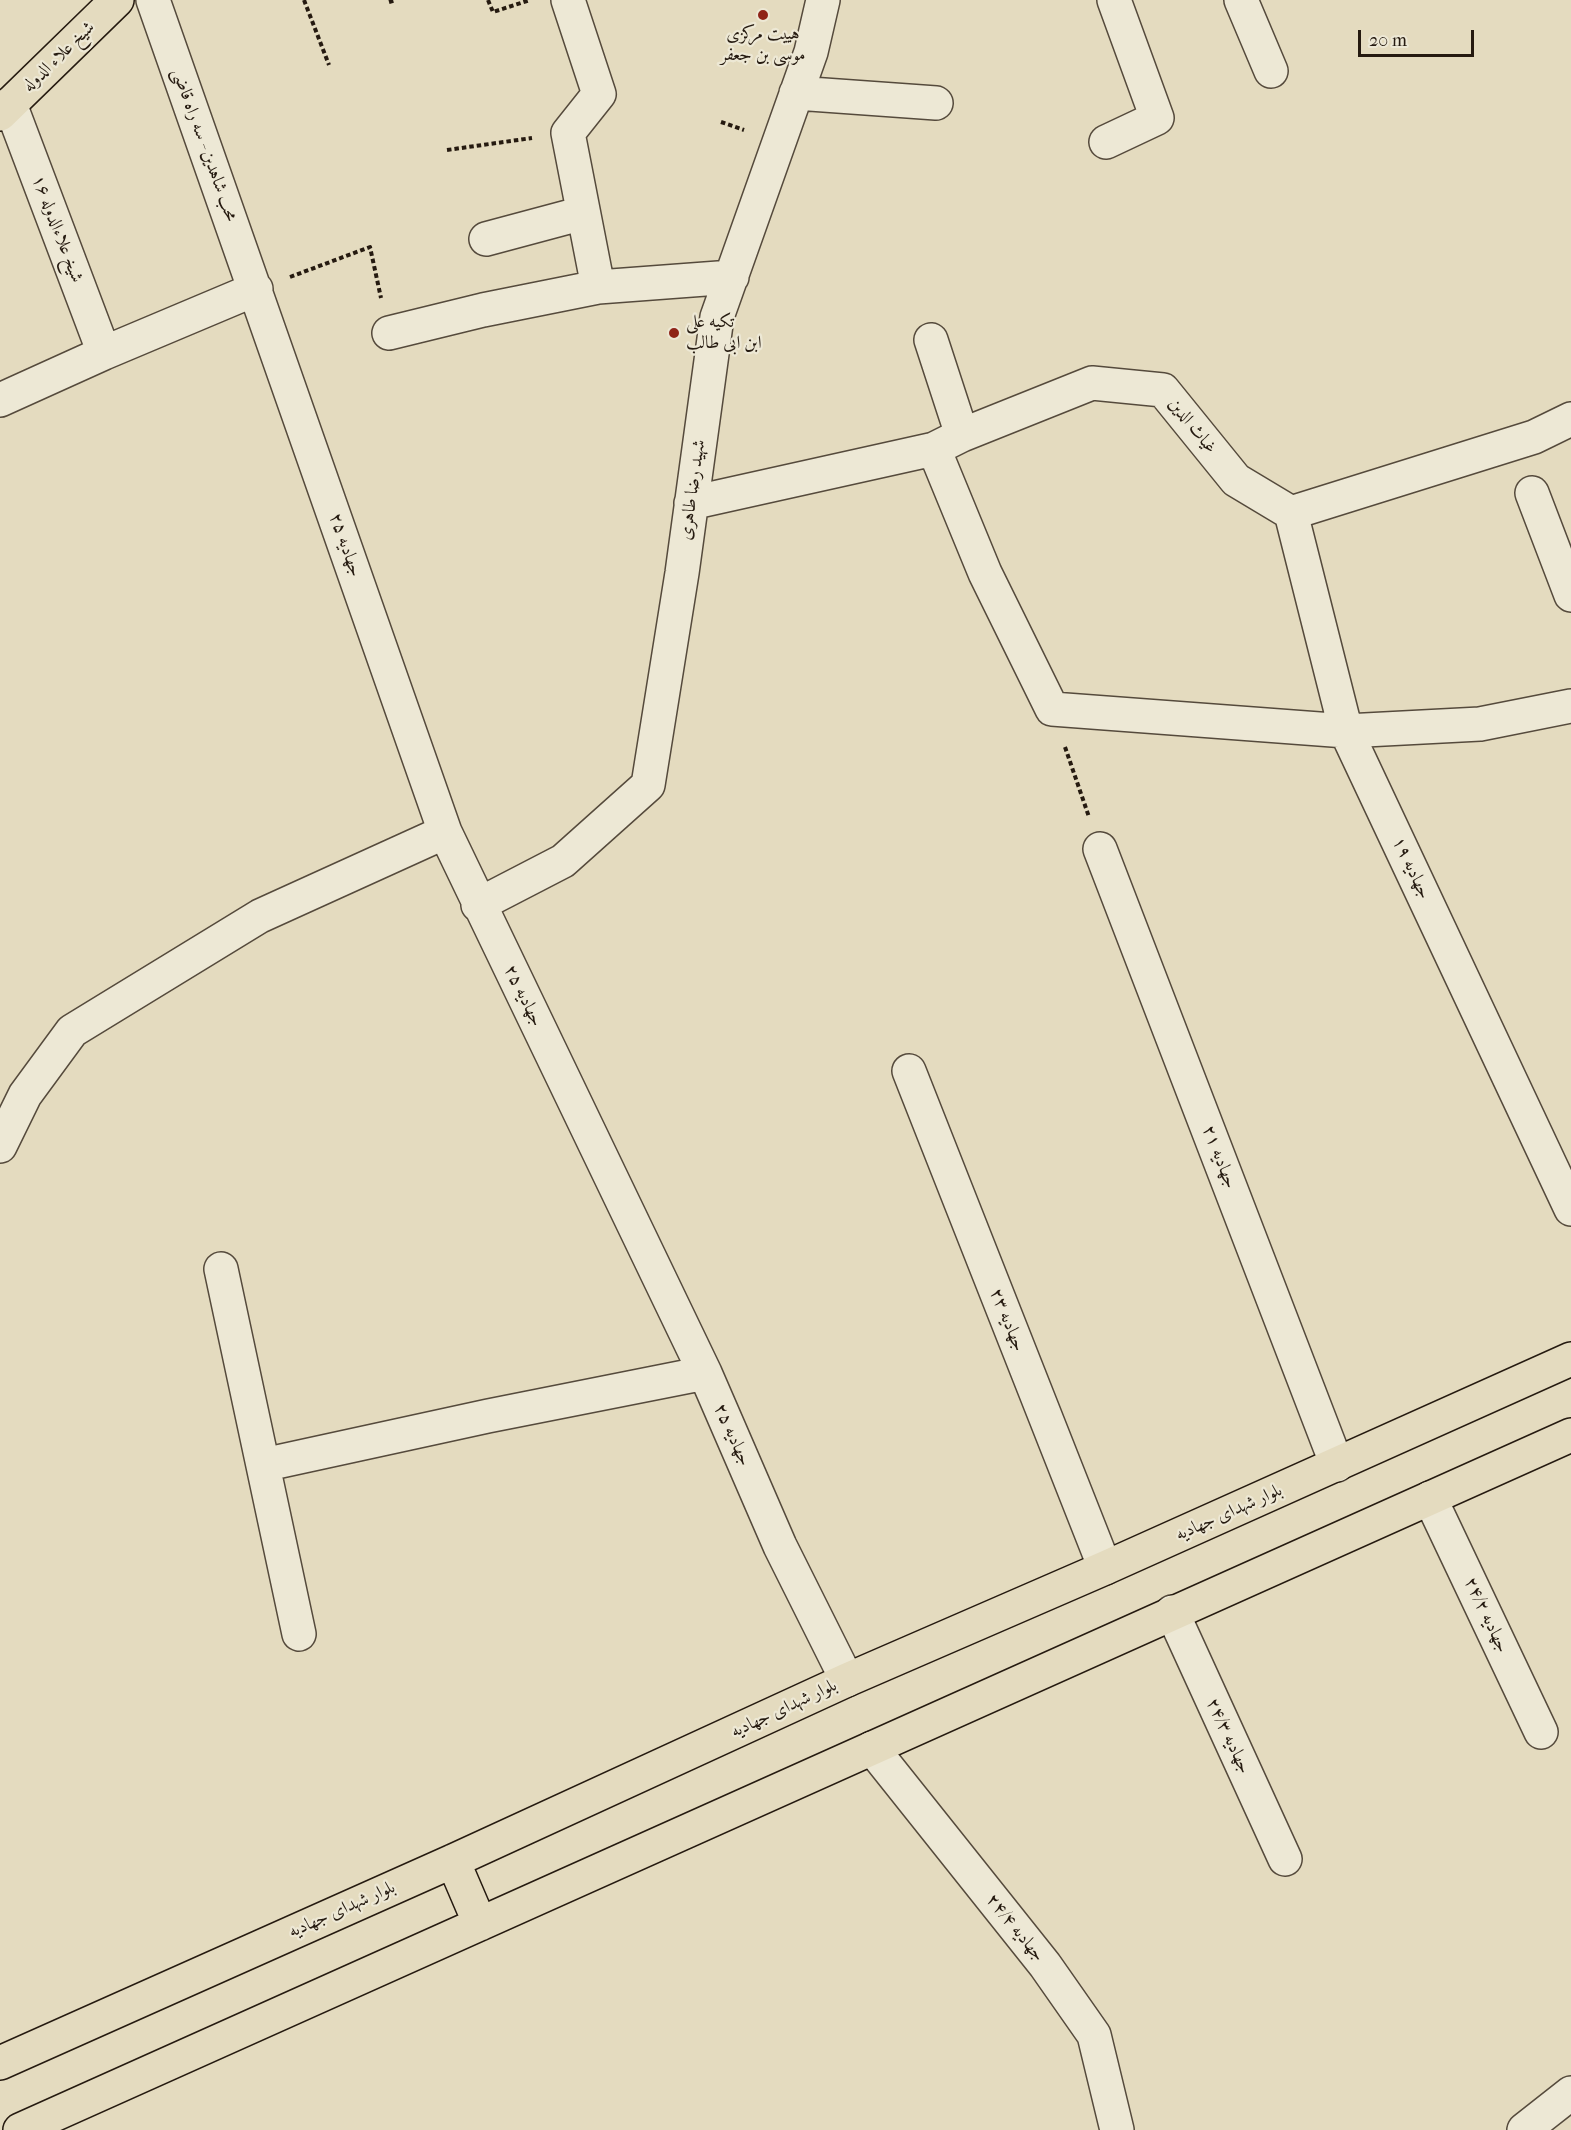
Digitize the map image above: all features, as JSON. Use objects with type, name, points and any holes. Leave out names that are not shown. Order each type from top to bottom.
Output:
[{"type":"main road","name":"شیخ علاء الدوله","points":[[5,109],[117,0]]},
{"type":"main road","name":"بلوار شهدای جهادیه","points":[[0,2063],[453,1861],[847,1680],[1105,1568],[1571,1359]]},
{"type":"main road","points":[[20,2130],[1571,1435]]},
{"type":"main road","points":[[453,1861],[480,1924]]},
{"type":"street","name":"محب شاهدین - سه راه قاضی","points":[[153,0],[256,289]]},
{"type":"street","points":[[568,0],[599,94],[568,133],[598,287]]},
{"type":"street","name":"شهید رضا طاهری","points":[[478,905],[563,861],[648,785],[717,317],[811,52],[823,0]]},
{"type":"street","points":[[1106,142],[1157,118],[1114,0]]},
{"type":"street","points":[[1241,0],[1271,71]]},
{"type":"street","points":[[796,93],[936,103]]},
{"type":"street","name":"شیخ علاءالدوله ۱۶","points":[[5,109],[104,353]]},
{"type":"street","points":[[486,239],[584,213]]},
{"type":"street","points":[[389,333],[483,310],[598,287],[732,277]]},
{"type":"street","points":[[0,400],[256,289]]},
{"type":"street","name":"جهادیه ۲۵","points":[[256,289],[445,832],[478,905],[705,1372],[780,1546],[847,1680]]},
{"type":"street","points":[[931,340],[948,442],[985,573],[1052,710],[1346,731],[1480,724],[1571,706]]},
{"type":"street","name":"غیاث الدین","points":[[691,503],[948,442],[1092,383],[1163,390],[1236,480],[1291,513]]},
{"type":"street","points":[[1291,513],[1534,437],[1571,419]]},
{"type":"street","points":[[1532,493],[1571,595]]},
{"type":"street","name":"جهادیه ۱۹","points":[[1291,513],[1346,731],[1571,1209]]},
{"type":"street","points":[[0,1146],[25,1095],[72,1031],[260,916],[445,832]]},
{"type":"street","name":"جهادیه ۲۱","points":[[1100,849],[1337,1465]]},
{"type":"street","name":"جهادیه ۲۳","points":[[909,1071],[1105,1568]]},
{"type":"street","points":[[221,1269],[299,1634]]},
{"type":"street","points":[[263,1465],[705,1372]]},
{"type":"street","name":"جهادیه ۲۴/۲","points":[[1430,1498],[1541,1732]]},
{"type":"street","name":"جهادیه ۲۴/۳","points":[[1172,1612],[1285,1859]]},
{"type":"street","name":"جهادیه ۲۴/۴","points":[[872,1748],[1045,1965],[1094,2035],[1117,2130]]},
{"type":"street","points":[[1524,2130],[1571,2093]]},
{"type":"path","points":[[304,0],[329,65]]},
{"type":"path","points":[[389,2],[396,0]]},
{"type":"path","points":[[488,0],[493,12],[530,0]]},
{"type":"path","points":[[447,150],[568,133]]},
{"type":"path","points":[[256,289],[370,248],[389,333]]},
{"type":"path","points":[[1052,710],[1100,849]]},
{"type":"place","name":"هییت مرکزی موسی بن جعفر","points":[[763,15]]},
{"type":"place","name":"تکیه علی ابن ابی طالب","points":[[674,333]]}]
